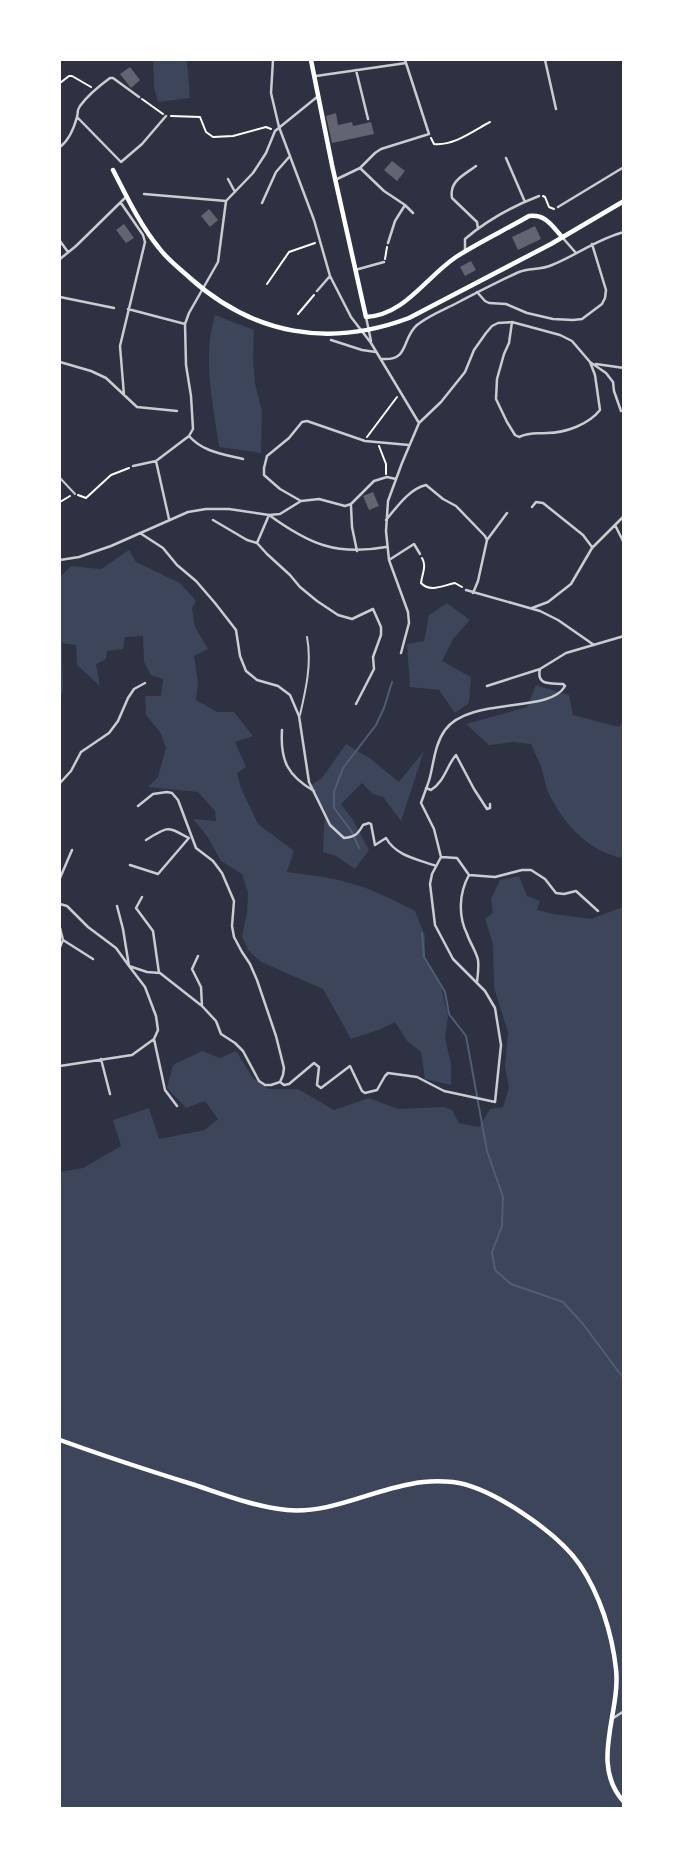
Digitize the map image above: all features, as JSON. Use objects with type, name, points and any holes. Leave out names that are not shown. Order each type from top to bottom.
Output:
[{"type":"main road","points":[[311,60],[366,317],[384,314],[398,307],[465,251],[533,215],[545,218],[562,237]]},
{"type":"main road","points":[[113,170],[160,250],[198,285],[249,318],[276,327],[317,334],[386,327],[432,307],[624,201]]},
{"type":"main road","points":[[60,1440],[240,1500],[291,1511],[319,1508],[411,1484],[432,1482],[455,1483],[516,1508],[564,1545],[579,1564],[596,1594],[608,1627],[616,1671],[615,1707],[607,1752],[608,1772],[611,1783],[624,1802]]},
{"type":"street","points":[[273,60],[271,93],[279,127],[314,220],[330,276],[351,317],[382,359],[419,423]]},
{"type":"street","points":[[545,60],[556,109]]},
{"type":"street","points":[[314,77],[406,61],[429,134],[381,149],[360,167],[335,180]]},
{"type":"street","points":[[356,71],[368,119]]},
{"type":"street","points":[[60,147],[66,143],[78,110],[95,90],[110,78],[139,97]]},
{"type":"street","points":[[133,466],[156,461],[189,436],[192,429],[192,412],[186,365],[185,324],[218,262],[226,201],[253,173],[266,153],[275,131],[317,97]]},
{"type":"street","points":[[77,117],[121,162],[142,144],[166,116]]},
{"type":"street","points":[[262,203],[276,173],[290,156]]},
{"type":"street","points":[[506,158],[525,202]]},
{"type":"street","points":[[476,166],[456,180],[451,187],[451,194],[477,222],[478,229]]},
{"type":"street","points":[[360,167],[384,191],[413,213]]},
{"type":"street","points":[[558,207],[624,167]]},
{"type":"street","points":[[228,179],[235,192]]},
{"type":"street","points":[[144,194],[226,201]]},
{"type":"street","points":[[60,259],[127,196]]},
{"type":"street","points":[[465,251],[465,239],[478,229],[539,196]]},
{"type":"street","points":[[121,202],[145,242],[120,346],[124,395]]},
{"type":"street","points":[[388,243],[395,221],[405,205]]},
{"type":"street","points":[[382,359],[392,360],[398,357],[419,323],[477,292],[526,269],[549,267],[600,240],[624,232]]},
{"type":"street","points":[[562,237],[576,253]]},
{"type":"street","points":[[60,241],[68,252]]},
{"type":"street","points":[[477,292],[489,303],[506,304],[522,312],[553,319],[582,319],[598,308],[605,298],[606,290],[592,244]]},
{"type":"street","points":[[355,270],[384,262]]},
{"type":"street","points":[[317,291],[330,276]]},
{"type":"street","points":[[60,297],[114,308]]},
{"type":"street","points":[[128,309],[185,324]]},
{"type":"street","points":[[366,317],[371,343]]},
{"type":"street","points":[[512,322],[509,343],[497,379],[496,399],[515,435],[519,437],[533,432],[554,433],[594,418],[600,410],[595,375],[590,362]]},
{"type":"street","points":[[401,653],[409,623],[408,612],[388,560],[388,501],[419,423],[441,402],[465,372],[474,350],[492,326],[512,322],[572,341],[590,362],[606,373],[612,382],[621,411]]},
{"type":"street","points":[[331,340],[376,352]]},
{"type":"street","points":[[590,362],[624,369]]},
{"type":"street","points":[[60,364],[91,370],[106,378],[137,407],[177,411]]},
{"type":"street","points":[[301,502],[264,475],[264,468],[267,456],[289,438],[302,422],[365,441],[409,445]]},
{"type":"street","points":[[189,436],[206,449],[243,459]]},
{"type":"street","points":[[156,461],[169,519]]},
{"type":"street","points":[[268,516],[280,514],[301,502],[318,499],[342,506],[351,504],[368,485],[379,478],[396,479]]},
{"type":"street","points":[[386,520],[401,502],[422,485],[426,485],[456,506],[487,540]]},
{"type":"street","points":[[532,507],[536,502],[543,503],[583,535],[592,548]]},
{"type":"street","points":[[351,504],[357,551]]},
{"type":"street","points":[[60,560],[79,557],[111,546],[169,519],[206,509],[229,509],[268,516],[312,541],[330,547],[357,551],[387,547]]},
{"type":"street","points":[[472,593],[478,581],[487,540],[507,513]]},
{"type":"street","points":[[257,543],[268,516]]},
{"type":"street","points":[[532,608],[548,602],[571,584],[592,548],[624,516]]},
{"type":"street","points":[[213,520],[257,543],[300,587],[338,615],[352,619],[373,609],[381,627],[373,657],[374,669],[356,704]]},
{"type":"street","points":[[615,525],[624,543]]},
{"type":"street","points":[[140,533],[163,548],[177,565],[196,581],[236,630],[240,656],[246,670],[257,680],[283,689],[294,702],[304,738],[309,782],[336,832],[344,838],[354,836],[363,824],[369,823],[375,845],[387,838],[400,854],[436,866]]},
{"type":"street","points":[[388,560],[412,544],[420,554]]},
{"type":"street","points":[[466,590],[532,608],[550,616],[594,645]]},
{"type":"street","points":[[487,686],[540,669],[566,653],[624,636]]},
{"type":"street","points":[[280,1082],[289,1084],[314,1063],[319,1067],[317,1085],[321,1088],[350,1066],[365,1093],[377,1090],[388,1073],[417,1077],[444,1091],[496,1101],[500,1045],[495,1008],[485,991],[453,959],[435,925],[430,884],[441,857],[434,829],[421,803],[429,782],[438,741],[447,727],[458,719],[487,709],[536,702],[562,691],[565,686],[563,684],[548,683],[540,679],[540,669]]},
{"type":"street","points":[[60,783],[71,771],[81,752],[109,733],[134,689],[145,683]]},
{"type":"street","points":[[282,730],[282,747],[290,772],[299,783],[314,791]]},
{"type":"street","points":[[425,788],[432,790],[437,786],[456,755],[487,810],[490,804]]},
{"type":"street","points":[[129,966],[159,973],[202,1006],[216,1021],[221,1034],[243,1051],[259,1081],[271,1086],[280,1082],[284,1068],[269,1013],[250,964],[234,937],[232,896],[222,873],[213,860],[196,848],[190,838],[178,800],[172,793],[153,794],[138,806]]},
{"type":"street","points":[[146,840],[168,829],[190,838]]},
{"type":"street","points":[[130,865],[158,874],[190,838]]},
{"type":"street","points":[[60,878],[72,850]]},
{"type":"street","points":[[441,857],[457,858],[469,875]]},
{"type":"street","points":[[469,875],[495,877],[531,870],[545,879],[556,892],[564,894],[576,891],[598,911]]},
{"type":"street","points":[[469,875],[464,888],[461,915],[477,956],[477,982]]},
{"type":"street","points":[[142,897],[136,908],[153,931],[159,973]]},
{"type":"street","points":[[60,904],[67,906],[88,927],[116,948],[145,987],[156,1016],[158,1030],[154,1039],[132,1055],[60,1066]]},
{"type":"street","points":[[117,906],[129,966]]},
{"type":"street","points":[[60,928],[63,940],[60,947]]},
{"type":"street","points":[[63,940],[93,959]]},
{"type":"street","points":[[198,956],[192,970],[201,987],[202,1006]]},
{"type":"street","points":[[154,1039],[164,1090],[177,1106]]},
{"type":"street","points":[[101,1059],[110,1094]]},
{"type":"street","points":[[612,1719],[624,1711]]},
{"type":"lane","points":[[60,478],[75,494]]},
{"type":"lane","points":[[299,716],[309,665],[307,637]]},
{"type":"path","points":[[60,83],[72,76],[95,90]]},
{"type":"path","points":[[201,117],[206,132],[213,137],[233,136],[266,127],[275,131]]},
{"type":"path","points":[[429,134],[434,144],[439,145],[458,140],[490,122]]},
{"type":"path","points":[[539,196],[545,197],[552,209],[558,207]]},
{"type":"path","points":[[267,284],[289,252],[319,241]]},
{"type":"path","points":[[384,262],[388,243]]},
{"type":"path","points":[[298,314],[317,291]]},
{"type":"path","points":[[365,441],[400,393]]},
{"type":"path","points":[[378,442],[386,464],[386,477]]},
{"type":"path","points":[[86,498],[111,475],[133,466]]},
{"type":"path","points":[[420,554],[424,561],[421,581],[425,588],[455,583],[466,590]]},
{"type":"shaded area","points":[[153,60],[187,60],[190,98],[158,102],[154,87]]},
{"type":"shaded area","points":[[215,315],[254,330],[255,384],[262,411],[261,453],[219,447],[209,364]]},
{"type":"shaded area","points":[[129,550],[136,562],[180,583],[196,601],[192,608],[195,627],[208,649],[194,656],[198,683],[196,700],[217,712],[234,712],[253,736],[235,742],[246,767],[237,773],[258,824],[294,851],[287,872],[361,886],[415,911],[425,936],[425,961],[441,987],[448,1016],[445,1038],[451,1064],[451,1085],[425,1079],[421,1052],[407,1041],[395,1022],[351,1039],[323,989],[261,962],[248,950],[242,936],[248,893],[242,874],[221,861],[207,836],[193,819],[216,821],[215,811],[198,792],[148,787],[158,777],[166,748],[160,732],[146,715],[145,696],[161,696],[163,679],[151,675],[144,662],[143,636],[125,637],[123,649],[107,651],[106,659],[96,664],[100,686],[77,665],[76,645],[62,643],[63,691],[60,697],[60,577],[71,566],[101,569]]},
{"type":"shaded area","points":[[447,603],[470,620],[453,639],[442,661],[471,677],[469,703],[455,713],[439,690],[410,687],[407,644],[424,641],[429,615]]},
{"type":"shaded area","points":[[536,685],[569,695],[573,715],[619,727],[623,721],[623,858],[589,844],[563,818],[548,792],[531,744],[514,742],[489,745],[466,724],[527,707]]},
{"type":"shaded area","points":[[346,744],[371,759],[399,782],[424,751],[401,821],[383,797],[373,794],[362,783],[341,804],[369,850],[355,869],[336,856],[323,852],[325,810],[308,787],[322,778]]},
{"type":"shaded area","points":[[519,876],[527,896],[540,901],[537,910],[591,919],[623,907],[623,1808],[60,1808],[60,1172],[83,1168],[121,1146],[113,1120],[149,1108],[159,1139],[205,1130],[218,1119],[205,1101],[186,1108],[167,1088],[173,1065],[202,1051],[220,1058],[236,1051],[253,1078],[269,1089],[298,1089],[334,1110],[369,1098],[398,1109],[444,1107],[452,1110],[459,1123],[479,1127],[490,1109],[503,1107],[509,1088],[505,1067],[508,1032],[494,988],[493,944],[485,919],[493,913],[491,899],[500,880]]},
{"type":"building","points":[[130,67],[140,80],[131,88],[120,74]]},
{"type":"building","points":[[336,113],[338,125],[352,122],[353,126],[371,122],[374,134],[332,143],[326,116]]},
{"type":"building","points":[[392,161],[405,171],[397,181],[384,170]]},
{"type":"building","points":[[209,209],[218,220],[210,227],[201,216]]},
{"type":"building","points":[[124,224],[134,238],[126,243],[116,230]]},
{"type":"building","points":[[535,226],[541,239],[518,250],[512,237]]},
{"type":"building","points":[[471,261],[476,270],[465,276],[460,267]]},
{"type":"building","points":[[373,492],[379,506],[369,510],[363,496]]},
{"type":"waterway","points":[[359,848],[352,832],[334,808],[334,792],[343,768],[376,725],[392,682]]},
{"type":"waterway","points":[[422,933],[424,957],[445,992],[449,1014],[466,1036],[487,1151],[503,1197],[502,1226],[492,1252],[495,1270],[511,1284],[563,1302],[624,1379]]}]
